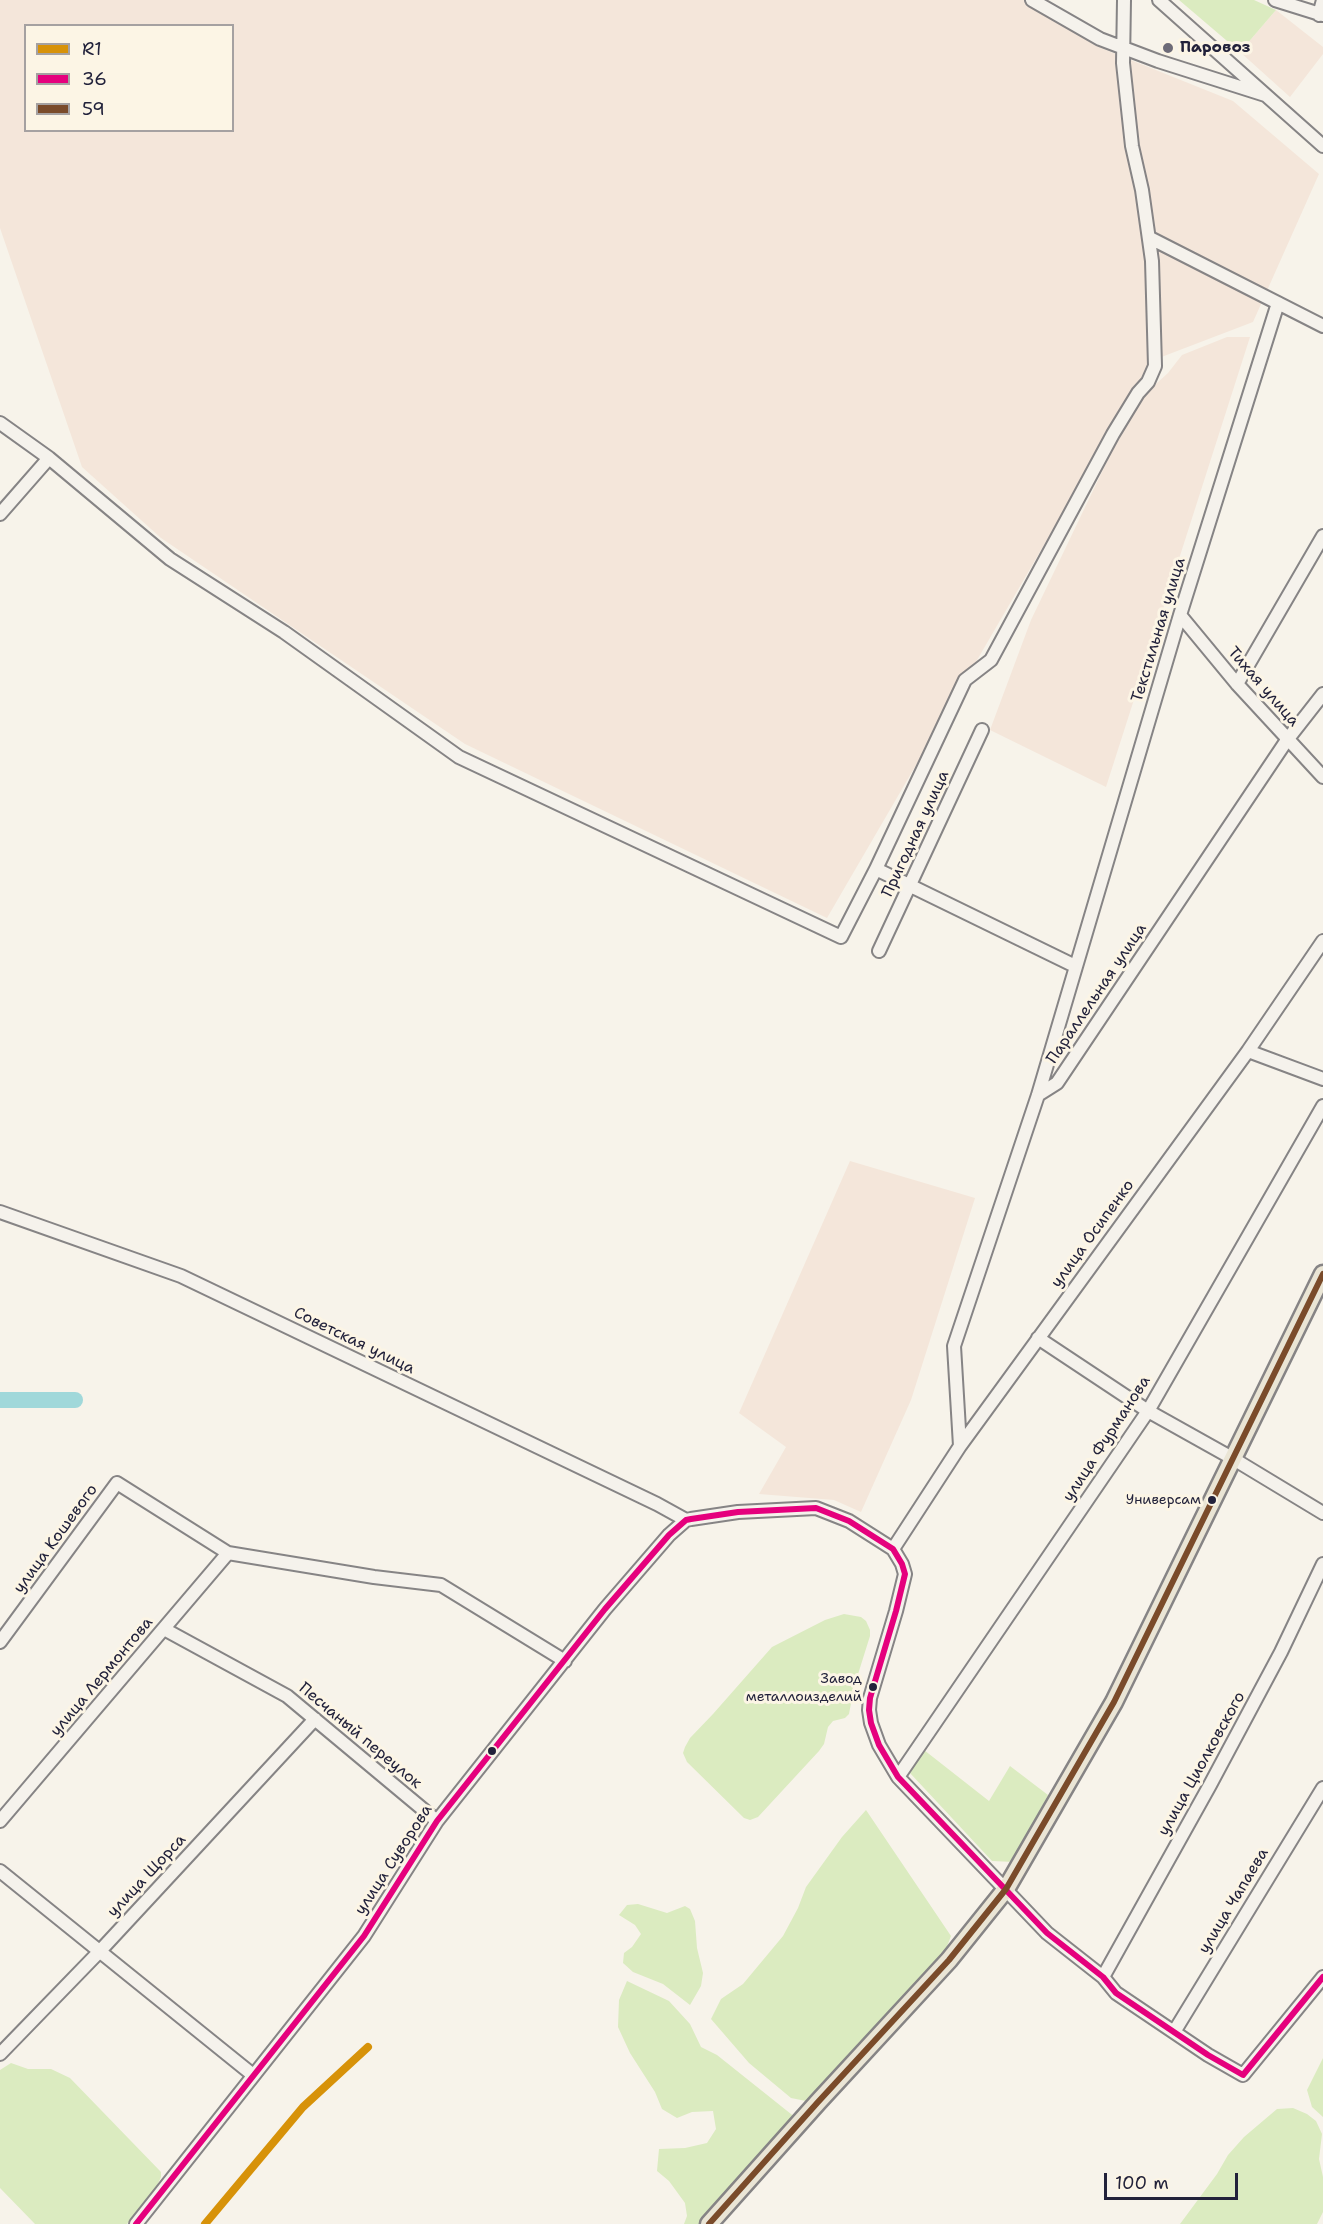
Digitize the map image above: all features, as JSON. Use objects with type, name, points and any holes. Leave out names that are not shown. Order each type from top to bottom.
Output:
[{"type":"main road","points":[[709,2224],[949,1960],[1006,1889],[1114,1702],[1323,1274]]},
{"type":"street","points":[[1032,0],[1085,32],[1122,48],[1265,95]]},
{"type":"street","points":[[0,423],[49,459],[170,559],[284,632],[459,757],[841,937],[876,869],[964,680],[991,660],[1113,434],[1152,374],[1156,357],[1150,238],[1132,146],[1122,48],[1124,0]]},
{"type":"street","points":[[1159,0],[1323,146]]},
{"type":"street","points":[[1275,0],[1321,15],[1323,0]]},
{"type":"street","points":[[1150,238],[1323,326]]},
{"type":"street","name":"Текстильная улица","points":[[1038,1095],[1180,615],[1278,303]]},
{"type":"street","points":[[0,514],[49,459]]},
{"type":"street","points":[[1237,684],[1323,536]]},
{"type":"street","name":"Тихая улица","points":[[1180,615],[1237,684],[1323,777]]},
{"type":"street","name":"Параллельная улица","points":[[1038,1095],[1057,1083],[1287,740],[1323,693]]},
{"type":"street","name":"Пригодная улица","points":[[879,951],[982,730]]},
{"type":"street","points":[[876,869],[1075,966]]},
{"type":"street","name":"улица Осипенко","points":[[893,1550],[960,1446],[1248,1051],[1323,940]]},
{"type":"street","points":[[1248,1051],[1323,1079]]},
{"type":"street","points":[[960,1446],[954,1346],[1038,1095]]},
{"type":"street","name":"улица Фурманова","points":[[898,1777],[1148,1411],[1323,1106]]},
{"type":"street","name":"Советская улица","points":[[0,1212],[181,1276],[646,1498],[686,1520]]},
{"type":"street","points":[[1038,1338],[1148,1411],[1323,1513]]},
{"type":"street","name":"улица Кошевого","points":[[0,1642],[117,1484],[228,1553]]},
{"type":"street","points":[[686,1520],[738,1512],[816,1508],[849,1521],[893,1550],[905,1574],[870,1698],[869,1710],[879,1745],[898,1777],[1047,1933],[1103,1977],[1116,1993],[1243,2075],[1323,1977]]},
{"type":"street","name":"улица Суворова","points":[[136,2224],[364,1936],[437,1821],[641,1566],[686,1520]]},
{"type":"street","points":[[228,1553],[374,1577],[441,1585],[565,1661]]},
{"type":"street","name":"улица Лермонтова","points":[[0,1821],[228,1553]]},
{"type":"street","name":"улица Циолковского","points":[[1103,1977],[1276,1662],[1323,1564]]},
{"type":"street","name":"Песчаный переулок","points":[[164,1629],[287,1696],[437,1821]]},
{"type":"street","name":"улица Щорса","points":[[0,2054],[99,1952],[315,1719]]},
{"type":"street","name":"улица Чапаева","points":[[1174,2032],[1323,1788]]},
{"type":"street","points":[[0,1871],[254,2075]]},
{"type":"shaded area","points":[[0,0],[1026,0],[1096,46],[1233,101],[1319,174],[1253,322],[1151,361],[827,918],[465,744],[161,538],[82,467],[0,228]]},
{"type":"shaded area","points":[[1276,10],[1323,47],[1323,54],[1290,97],[1240,52]]},
{"type":"shaded area","points":[[1227,337],[1250,337],[1106,787],[990,730],[1031,620],[1135,403],[1168,373],[1182,355]]},
{"type":"shaded area","points":[[850,1161],[975,1198],[911,1400],[861,1512],[834,1500],[759,1494],[786,1447],[739,1413]]},
{"type":"green space","points":[[1179,0],[1254,0],[1276,10],[1240,52]]},
{"type":"green space","points":[[844,1614],[861,1617],[866,1621],[870,1630],[849,1714],[845,1718],[833,1721],[828,1727],[824,1744],[819,1751],[758,1817],[750,1820],[744,1818],[687,1762],[683,1753],[685,1747],[690,1738],[772,1647],[825,1620]]},
{"type":"green space","points":[[924,1750],[989,1801],[1010,1766],[1048,1795],[1014,1862],[992,1861],[910,1773]]},
{"type":"green space","points":[[866,1810],[951,1936],[946,1949],[811,2102],[791,2098],[749,2063],[711,2019],[721,1999],[743,1984],[783,1936],[806,1887],[842,1837]]},
{"type":"green space","points":[[638,1904],[667,1913],[685,1906],[690,1909],[695,1921],[697,1948],[703,1973],[701,1986],[690,2005],[663,1984],[633,1972],[623,1963],[624,1953],[632,1947],[641,1934],[635,1925],[619,1915],[627,1905]]},
{"type":"green space","points":[[627,1981],[669,2001],[690,2024],[701,2047],[717,2055],[796,2118],[703,2224],[684,2224],[687,2216],[685,2203],[669,2181],[657,2171],[659,2149],[685,2148],[707,2143],[716,2129],[713,2111],[692,2112],[677,2118],[662,2109],[655,2092],[630,2053],[618,2027],[619,2000]]},
{"type":"green space","points":[[1323,2058],[1323,2117],[1312,2107],[1307,2090]]},
{"type":"green space","points":[[11,2063],[28,2069],[51,2069],[70,2078],[161,2172],[156,2188],[127,2224],[35,2224],[0,2188],[0,2070]]},
{"type":"green space","points":[[1293,2108],[1316,2121],[1322,2134],[1319,2159],[1323,2177],[1323,2212],[1317,2224],[1180,2224],[1217,2174],[1228,2155],[1244,2137],[1277,2109]]},
{"type":"waterway","points":[[0,1400],[75,1400]]},
{"type":"transit line","name":"59","points":[[709,2224],[949,1960],[1006,1889],[1114,1702],[1323,1274]]},
{"type":"transit line","name":"36","points":[[136,2224],[364,1936],[437,1821],[605,1609],[669,1535],[686,1520],[738,1512],[816,1508],[849,1521],[893,1549],[905,1574],[870,1698],[871,1723],[879,1745],[898,1777],[1047,1933],[1103,1977],[1116,1993],[1208,2055],[1243,2075],[1323,1977]]},
{"type":"transit line","name":"R1","points":[[205,2224],[303,2107],[368,2047]]},
{"type":"place","name":"Паровоз","points":[[1168,48]]},
{"type":"place","name":"Универсам","points":[[1212,1500]]},
{"type":"place","name":"Завод металлоизделий","points":[[873,1687]]}]
